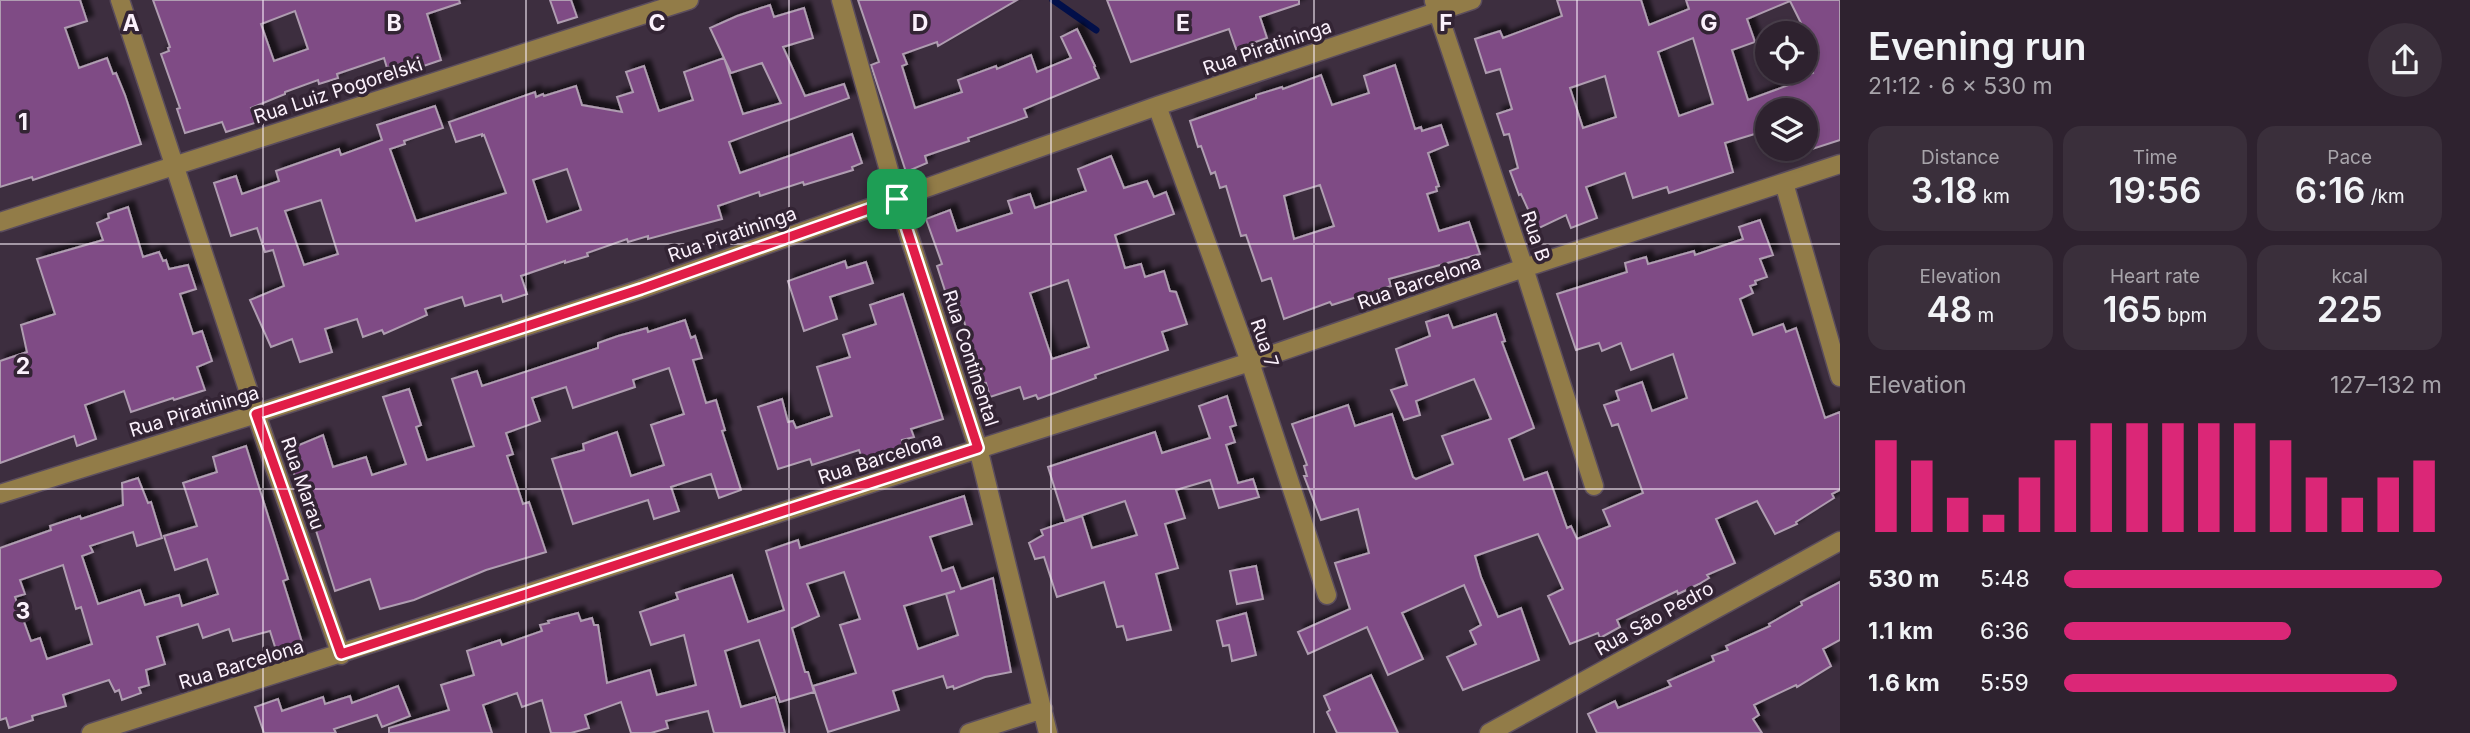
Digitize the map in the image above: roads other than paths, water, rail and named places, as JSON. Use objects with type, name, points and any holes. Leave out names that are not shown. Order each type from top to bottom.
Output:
[{"type":"street","name":"Rua Marau","points":[[120,0],[256,414],[341,654]]},
{"type":"street","name":"Rua Luiz Pogorelski","points":[[0,222],[689,0]]},
{"type":"street","name":"Rua Continental","points":[[841,0],[897,199],[978,448],[1048,733]]},
{"type":"street","name":"Rua Piratininga","points":[[0,494],[641,289],[1436,6],[1472,0]]},
{"type":"street","name":"Rua B","points":[[1436,6],[1594,486]]},
{"type":"street","name":"Rua 7","points":[[1157,106],[1250,362],[1327,595]]},
{"type":"street","name":"Rua Barcelona","points":[[91,733],[1250,362],[1840,164]]},
{"type":"street","points":[[1784,183],[1840,376]]},
{"type":"street","name":"Rua São Pedro","points":[[1489,733],[1840,541]]},
{"type":"street","points":[[969,733],[1043,709]]},
{"type":"waterway","points":[[1053,0],[1096,30]]}]
